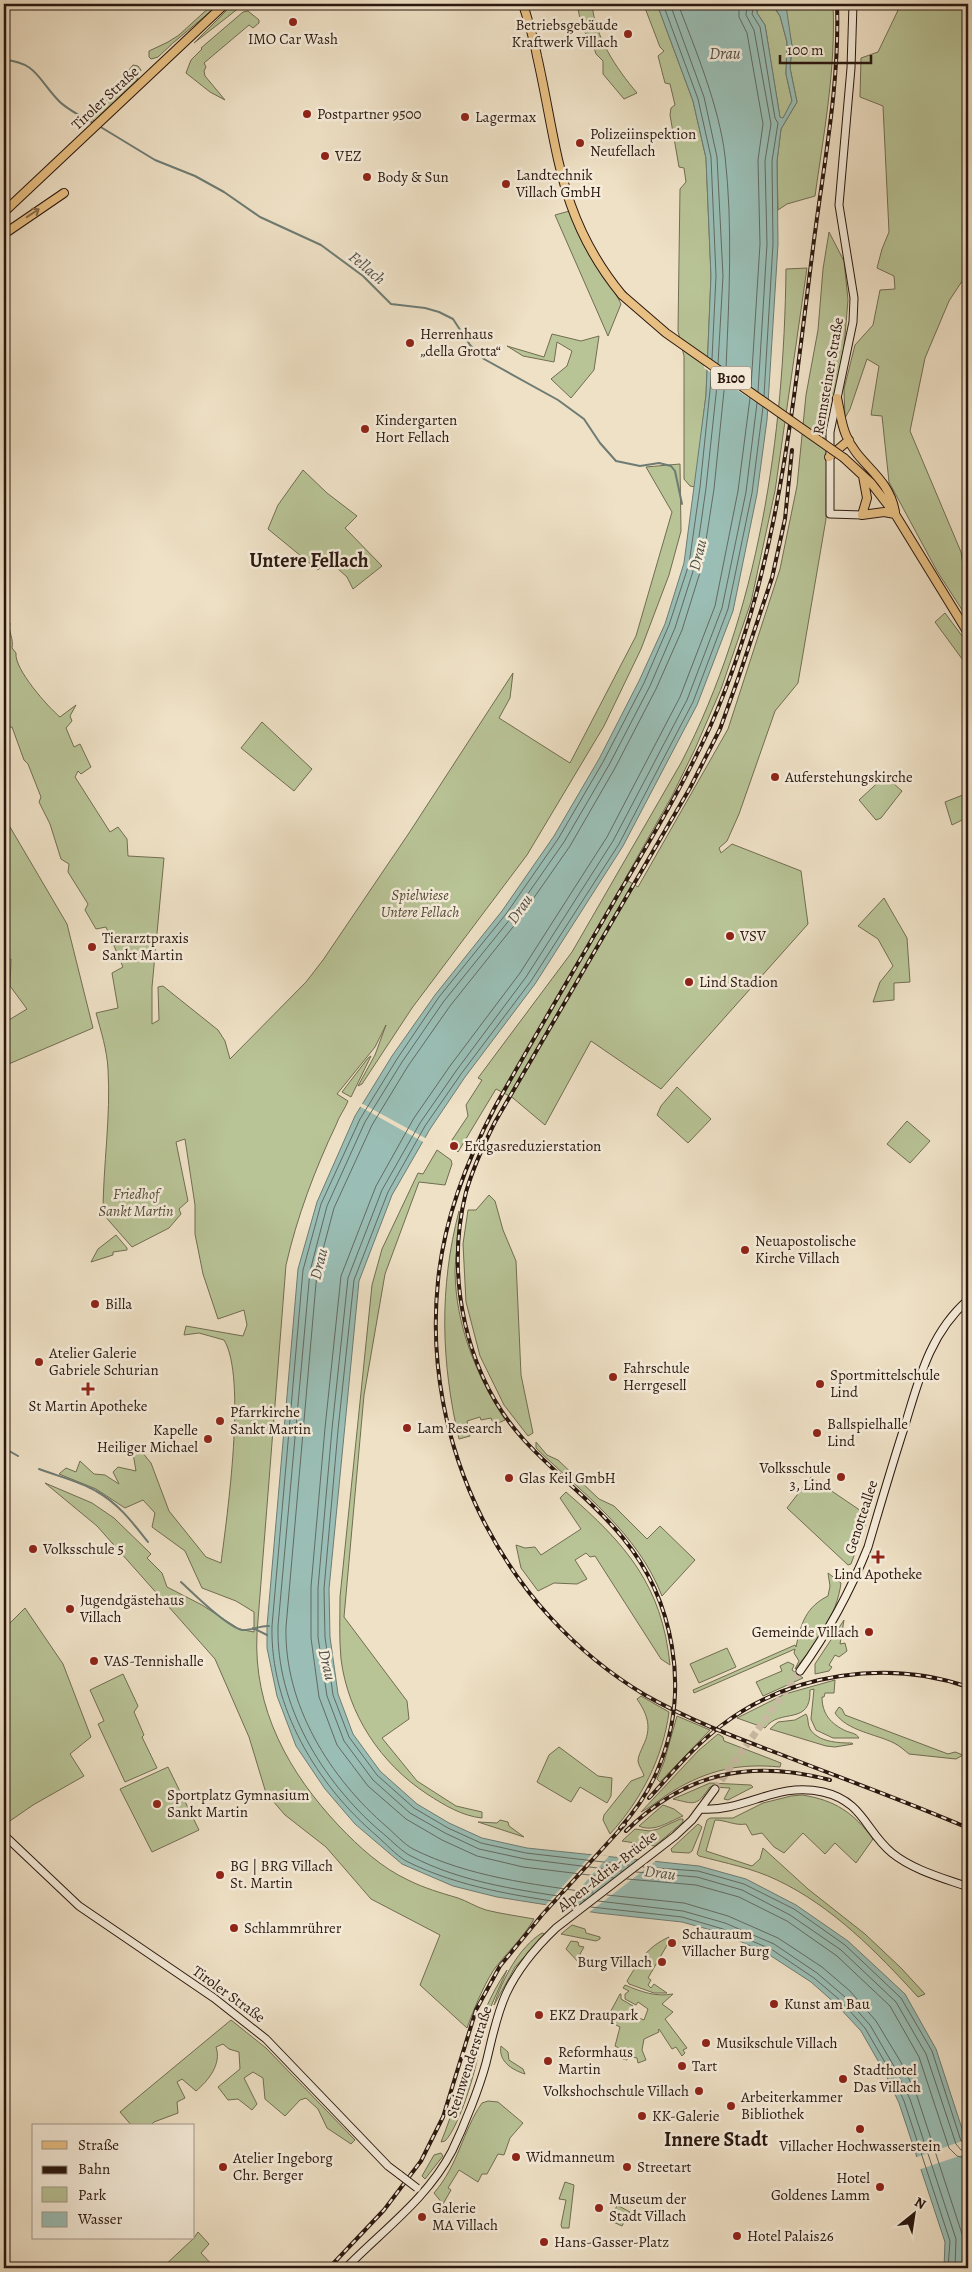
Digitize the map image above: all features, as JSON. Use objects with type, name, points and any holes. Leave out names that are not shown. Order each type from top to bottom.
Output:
[{"type":"main road","name":"Tiroler Straße","points":[[4,212],[225,4]]},
{"type":"main road","points":[[518,4],[530,28]]},
{"type":"main road","name":"B100","points":[[523,4],[530,28],[565,192],[577,225],[595,258],[622,295],[666,333],[844,458],[863,476],[895,514],[968,633]]},
{"type":"main road","name":"Rennsteiner Straße","points":[[854,4],[851,68],[839,205],[854,298],[853,322],[830,432],[828,457],[830,514],[862,515]]},
{"type":"main road","points":[[4,234],[64,193]]},
{"type":"main road","points":[[837,398],[846,436],[885,484],[893,501],[895,514],[884,512],[862,515],[867,498],[863,476]]},
{"type":"main road","points":[[828,457],[849,440]]},
{"type":"main road","name":"Genotteallee","points":[[800,1670],[836,1618],[858,1571],[868,1546],[914,1390],[925,1362],[935,1340],[950,1319],[968,1300]]},
{"type":"main road","points":[[700,1809],[715,1789]]},
{"type":"main road","points":[[700,1809],[726,1809],[784,1790],[802,1789],[823,1792],[840,1798],[860,1814],[881,1842],[898,1858],[968,1887]]},
{"type":"main road","name":"Alpen-Adria-Brücke","points":[[556,1928],[675,1836],[700,1809]]},
{"type":"main road","name":"Tiroler Straße","points":[[4,1835],[80,1906],[214,1998],[266,2039],[388,2166],[420,2191]]},
{"type":"main road","name":"Steinwenderstraße","points":[[346,2268],[444,2165],[457,2140],[486,2064],[497,2015],[507,1992],[540,1943],[556,1928]]},
{"type":"green space","points":[[213,4],[219,4],[158,57],[151,59],[149,57],[149,51],[179,35]]},
{"type":"green space","points":[[233,4],[244,4],[194,43]]},
{"type":"green space","points":[[577,4],[592,4],[597,28],[608,52],[637,93],[624,99],[603,74],[603,61],[596,54],[591,38],[587,36],[583,28]]},
{"type":"green space","points":[[657,4],[693,101],[706,158],[711,276],[706,395],[695,487],[690,486],[684,479],[684,356],[678,331],[680,189],[686,182],[684,168],[679,167],[670,115],[671,108],[675,105],[670,84],[665,83],[658,56],[664,51],[660,47],[645,8]]},
{"type":"green space","points":[[784,4],[833,4],[833,52],[815,196],[787,204],[778,210],[777,161],[781,129],[797,102],[790,68],[792,46]]},
{"type":"green space","points":[[901,4],[968,4],[968,272],[949,301],[925,358],[910,431],[961,552],[964,573],[968,574],[968,619],[937,571],[889,482],[882,416],[871,415],[879,366],[867,359],[850,409],[845,418],[844,389],[855,345],[873,325],[880,290],[895,289],[894,276],[877,268],[889,232],[883,106],[860,97],[861,58],[878,52]]},
{"type":"green space","points":[[757,7],[775,9],[780,16],[787,42],[786,74],[792,101],[783,119],[780,118],[765,25],[757,13]]},
{"type":"green space","points":[[248,11],[259,20],[259,23],[253,28],[249,25],[204,63],[206,67],[204,71],[205,76],[225,100],[210,92],[186,73],[191,60],[201,48],[243,12]]},
{"type":"green space","points":[[133,65],[138,66],[141,70],[137,80],[94,121],[89,117]]},
{"type":"green space","points":[[573,210],[621,304],[608,336],[555,215]]},
{"type":"green space","points":[[829,232],[844,261],[848,300],[844,347],[827,431],[826,519],[798,683],[775,711],[739,814],[727,841],[719,848],[721,853],[732,844],[801,871],[808,924],[661,1089],[591,1041],[545,1125],[513,1098],[496,1089],[458,1152],[454,1148],[456,1145],[452,1140],[468,1116],[466,1105],[482,1080],[478,1078],[572,952],[681,763],[708,705],[730,646],[748,585],[762,522],[780,396],[786,269],[807,268],[775,491],[751,602],[721,689],[695,749],[672,796],[625,879],[638,887],[728,729],[780,569],[797,486],[806,395],[818,330],[823,269]]},
{"type":"green space","points":[[552,334],[581,341],[599,336],[594,370],[571,398],[551,379],[567,366],[572,351],[557,342],[554,362],[523,356],[507,346],[544,357]]},
{"type":"green space","points":[[680,464],[681,531],[669,575],[641,649],[604,726],[527,855],[412,1008],[362,1084],[358,1086],[375,1055],[386,1025],[375,1047],[337,1094],[348,1101],[314,1176],[301,1211],[286,1265],[257,1633],[257,1661],[261,1688],[268,1713],[290,1762],[321,1806],[371,1856],[398,1875],[426,1888],[458,1898],[486,1910],[534,1919],[525,1933],[493,1971],[478,1999],[467,2028],[420,1985],[440,1935],[371,1899],[326,1847],[285,1815],[266,1793],[249,1737],[215,1659],[97,1526],[45,1483],[92,1503],[114,1518],[151,1554],[147,1558],[162,1573],[167,1587],[202,1605],[239,1629],[254,1632],[254,1612],[236,1601],[202,1588],[185,1551],[152,1527],[155,1513],[143,1500],[125,1508],[96,1489],[59,1474],[66,1468],[76,1472],[80,1461],[94,1474],[105,1475],[119,1484],[113,1472],[118,1467],[136,1471],[133,1453],[142,1452],[151,1463],[169,1511],[206,1557],[221,1563],[231,1482],[235,1414],[231,1358],[224,1340],[199,1333],[184,1335],[186,1326],[243,1336],[247,1325],[244,1310],[218,1319],[203,1274],[195,1234],[195,1205],[185,1139],[176,1142],[188,1201],[179,1209],[181,1214],[169,1228],[132,1247],[103,1214],[109,1087],[106,1055],[96,1013],[118,1008],[112,973],[123,967],[106,927],[96,929],[85,910],[88,904],[68,872],[69,864],[61,859],[50,824],[39,802],[41,797],[28,764],[24,760],[12,727],[9,727],[4,714],[4,619],[10,623],[12,648],[16,653],[20,668],[40,697],[60,717],[76,705],[70,716],[72,721],[66,728],[74,747],[80,744],[91,767],[81,774],[78,771],[75,777],[110,832],[118,827],[127,839],[128,856],[164,858],[152,987],[152,1024],[159,1020],[158,987],[163,986],[218,1030],[225,1041],[230,1059],[306,982],[323,960],[409,833],[513,673],[510,698],[499,718],[570,763],[636,636],[672,512],[646,467]]},
{"type":"green space","points":[[303,470],[327,493],[357,516],[345,528],[382,566],[353,589],[347,577],[327,559],[318,570],[268,529],[278,505]]},
{"type":"green space","points":[[945,613],[968,644],[968,667],[935,622]]},
{"type":"green space","points":[[262,722],[312,769],[294,791],[241,748]]},
{"type":"green space","points":[[885,776],[902,791],[881,818],[876,820],[859,800]]},
{"type":"green space","points":[[968,793],[968,817],[952,825],[945,802]]},
{"type":"green space","points":[[4,825],[10,827],[67,924],[93,1028],[4,1066],[4,1023],[27,1009],[10,986],[11,959],[4,959]]},
{"type":"green space","points":[[884,898],[907,938],[910,982],[894,983],[894,1000],[873,1002],[880,982],[893,966],[878,939],[858,926]]},
{"type":"green space","points":[[371,1056],[351,1097],[342,1092],[368,1058]]},
{"type":"green space","points":[[677,1087],[711,1119],[688,1143],[657,1115],[661,1106]]},
{"type":"green space","points":[[907,1121],[930,1141],[910,1163],[887,1144]]},
{"type":"green space","points":[[437,1150],[451,1160],[452,1164],[445,1185],[419,1182],[385,1274],[364,1395],[344,1617],[407,1701],[409,1719],[382,1738],[417,1781],[456,1806],[482,1812],[482,1818],[460,1812],[427,1794],[410,1782],[381,1752],[369,1736],[351,1699],[340,1651],[340,1597],[372,1285],[382,1249],[418,1173],[423,1174]]},
{"type":"green space","points":[[489,1195],[495,1201],[503,1230],[516,1261],[521,1375],[533,1433],[528,1436],[504,1405],[480,1356],[466,1302],[463,1244],[468,1210],[476,1210]]},
{"type":"green space","points":[[459,1211],[455,1272],[459,1312],[477,1368],[505,1420],[494,1425],[491,1418],[481,1420],[480,1417],[467,1421],[470,1436],[459,1439],[453,1410],[446,1353],[445,1297],[448,1268]]},
{"type":"green space","points":[[116,1235],[127,1250],[113,1252],[113,1255],[91,1262],[98,1249]]},
{"type":"green space","points":[[536,1442],[547,1455],[558,1460],[599,1499],[614,1506],[647,1539],[660,1526],[695,1560],[662,1596],[651,1573],[624,1533],[590,1498],[536,1448]]},
{"type":"green space","points":[[811,1477],[867,1515],[867,1520],[851,1564],[848,1565],[787,1508]]},
{"type":"green space","points":[[566,1492],[606,1530],[638,1568],[659,1612],[666,1637],[670,1665],[661,1659],[595,1556],[590,1557],[586,1553],[575,1560],[587,1579],[577,1584],[554,1583],[538,1591],[521,1568],[516,1545],[525,1548],[535,1547],[541,1555],[581,1529],[560,1498]]},
{"type":"green space","points":[[828,1573],[841,1583],[839,1595],[824,1629],[795,1669],[799,1661],[794,1653],[795,1649],[694,1693],[693,1690],[795,1645],[796,1647],[800,1630],[806,1617],[814,1605],[828,1596],[830,1586]]},
{"type":"green space","points":[[25,1608],[63,1664],[91,1737],[70,1754],[84,1776],[33,1805],[7,1823],[4,1820],[4,1629]]},
{"type":"green space","points":[[844,1620],[840,1644],[845,1643],[847,1651],[839,1657],[835,1655],[829,1665],[832,1667],[829,1671],[815,1674],[815,1664]]},
{"type":"green space","points":[[727,1648],[736,1667],[699,1683],[690,1664]]},
{"type":"green space","points":[[788,1662],[794,1665],[792,1670],[803,1678],[763,1696],[756,1682],[782,1671],[780,1666]]},
{"type":"green space","points":[[123,1674],[138,1706],[134,1712],[144,1735],[142,1737],[157,1768],[125,1782],[98,1724],[104,1721],[90,1690]]},
{"type":"green space","points":[[835,1680],[834,1693],[825,1693],[824,1697],[822,1697],[824,1709],[832,1722],[859,1738],[833,1738],[816,1730],[811,1719],[814,1689],[810,1690],[806,1709],[794,1715],[778,1718],[765,1728],[737,1718],[785,1694]]},
{"type":"green space","points":[[641,1696],[669,1712],[666,1729],[656,1762],[641,1793],[610,1834],[603,1820],[604,1815],[631,1781],[644,1776],[638,1759],[646,1739],[648,1722],[637,1699]]},
{"type":"green space","points":[[839,1707],[845,1715],[948,1754],[955,1752],[963,1755],[956,1759],[909,1754],[894,1743],[847,1724],[835,1713]]},
{"type":"green space","points":[[806,1714],[810,1729],[818,1737],[829,1741],[853,1744],[835,1747],[826,1746],[770,1729],[778,1722],[795,1720]]},
{"type":"green space","points":[[677,1716],[710,1730],[660,1782],[657,1779],[664,1762]]},
{"type":"green space","points":[[718,1734],[723,1737],[724,1741],[781,1763],[780,1767],[737,1767],[711,1773],[669,1793],[641,1812],[698,1751]]},
{"type":"green space","points":[[559,1747],[598,1776],[612,1778],[611,1796],[607,1803],[580,1787],[571,1802],[537,1782],[549,1755]]},
{"type":"green space","name":"Sportplatz Gymnasium Sankt Martin","points":[[168,1767],[199,1830],[152,1852],[120,1789]]},
{"type":"green space","points":[[710,1783],[751,1785],[753,1787],[728,1800],[724,1799],[730,1788],[710,1787],[698,1801],[691,1803],[673,1799]]},
{"type":"green space","points":[[802,1795],[834,1804],[851,1815],[866,1830],[873,1839],[856,1863],[835,1843],[825,1854],[803,1833],[784,1853],[774,1847],[762,1833],[752,1835],[746,1824],[719,1820],[715,1820],[706,1851],[752,1866],[760,1859],[763,1848],[808,1889],[865,1934],[925,1994],[918,1997],[853,1931],[797,1891],[758,1872],[697,1854],[707,1820],[710,1818],[733,1818],[763,1803]]},
{"type":"green space","points":[[663,1805],[674,1809],[683,1816],[656,1827],[645,1828],[639,1826]]},
{"type":"green space","points":[[683,1819],[683,1822],[655,1846],[622,1841],[635,1829],[650,1831]]},
{"type":"green space","points":[[500,1820],[508,1822],[509,1826],[524,1837],[478,1822],[497,1823]]},
{"type":"green space","points":[[698,1824],[702,1827],[692,1851],[689,1853],[672,1852],[671,1849]]},
{"type":"green space","points":[[572,1925],[585,1929],[586,1933],[600,1937],[600,1939],[596,1941],[561,1934]]},
{"type":"green space","points":[[542,1933],[545,1934],[515,1967],[494,2005],[512,1965],[526,1947]]},
{"type":"green space","points":[[669,1937],[666,1947],[648,1978],[651,1980],[648,1985],[651,1988],[654,1984],[667,1993],[654,1993],[629,1984],[627,1981],[644,1955],[655,1945]]},
{"type":"green space","points":[[571,1941],[578,1942],[579,1946],[584,1947],[580,1954],[584,1959],[582,1966],[566,1949]]},
{"type":"green space","points":[[507,1970],[481,2029],[478,2039],[480,2039],[477,2062],[463,2108],[451,2133],[445,2141],[441,2142],[485,2011]]},
{"type":"green space","points":[[625,1985],[649,1993],[660,1995],[673,1994],[662,2004],[673,2012],[665,2019],[687,2048],[683,2050],[685,2053],[682,2056],[676,2047],[672,2049],[659,2029],[659,2032],[644,2039],[642,2050],[646,2060],[638,2063],[637,2058],[628,2056],[627,2060],[616,2057],[619,2048],[615,2046],[620,2027],[606,2020],[620,1994],[621,1999],[633,2006],[629,2015],[637,2021],[639,2018],[644,2020],[648,2009],[638,2002],[636,2005],[625,1999],[625,1994],[629,1991],[623,1988]]},
{"type":"green space","points":[[231,2020],[266,2048],[355,2140],[351,2144],[327,2128],[318,2109],[306,2098],[300,2100],[285,2116],[265,2099],[263,2078],[253,2072],[244,2078],[257,2104],[252,2110],[238,2099],[228,2100],[218,2087],[240,2069],[239,2052],[229,2049],[223,2044],[216,2047],[217,2060],[213,2072],[196,2091],[182,2079],[177,2082],[185,2098],[177,2102],[178,2113],[152,2124],[130,2124],[120,2112]]},
{"type":"green space","points":[[501,2046],[508,2052],[509,2060],[523,2069],[525,2074],[507,2064],[502,2056]]},
{"type":"green space","points":[[488,2101],[498,2102],[523,2123],[510,2138],[504,2155],[498,2154],[487,2174],[482,2174],[478,2182],[459,2170],[448,2188],[451,2190],[443,2204],[434,2193],[449,2171],[475,2114],[482,2103]]},
{"type":"green space","points":[[441,2153],[443,2156],[425,2179],[422,2176],[434,2155]]},
{"type":"green space","points":[[565,2182],[574,2185],[569,2228],[562,2228],[561,2225],[566,2200],[559,2199]]},
{"type":"green space","points":[[617,2205],[630,2212],[622,2226],[611,2221]]},
{"type":"green space","points":[[198,2232],[209,2244],[201,2253],[215,2268],[162,2268],[192,2240],[195,2240]]},
{"type":"water","name":"Drau","points":[[657,4],[784,4],[786,6],[792,46],[790,68],[797,102],[781,129],[777,161],[778,244],[767,420],[757,494],[733,611],[697,705],[623,846],[535,984],[465,1077],[430,1129],[392,1195],[359,1281],[329,1589],[330,1637],[338,1694],[353,1734],[380,1771],[417,1804],[449,1823],[482,1838],[527,1848],[699,1866],[746,1879],[796,1905],[848,1941],[905,1994],[936,2049],[968,2147],[968,2268],[944,2268],[945,2242],[899,2103],[885,2073],[861,2031],[837,2005],[811,1982],[768,1954],[722,1933],[682,1922],[598,1913],[497,1897],[453,1886],[402,1864],[355,1824],[325,1789],[296,1746],[277,1696],[267,1648],[267,1626],[298,1269],[317,1202],[355,1116],[392,1056],[435,995],[502,911],[554,836],[599,759],[639,681],[665,624],[684,563],[706,395],[711,276],[706,158],[693,101]],"holes":[[[757,7],[775,8],[780,16],[787,42],[786,74],[792,101],[783,118],[780,117],[765,25],[757,13]]]},
{"type":"pier","points":[[705,355],[771,401],[770,412],[704,368]]},
{"type":"pier","points":[[361,1103],[427,1139],[425,1143],[359,1106]]},
{"type":"pier","points":[[592,1854],[609,1856],[560,1910],[544,1907]]},
{"type":"pier","points":[[639,1859],[657,1860],[587,1914],[571,1911]]},
{"type":"pier","points":[[968,2139],[968,2153],[918,2170],[914,2158]]},
{"type":"waterway","name":"Fellach","points":[[4,60],[15,61],[30,68],[62,104],[95,124]]},
{"type":"waterway","name":"Fellach","points":[[99,126],[155,160],[195,176],[224,192],[260,217],[321,245],[363,276],[391,304],[425,308],[453,319],[470,345],[484,359],[558,400],[584,419],[600,443],[616,461],[640,466],[659,463],[671,466],[675,471],[682,504]]},
{"type":"waterway","points":[[4,1448],[18,1456]]},
{"type":"waterway","points":[[39,1469],[82,1484],[104,1496],[125,1514],[148,1542]]},
{"type":"waterway","points":[[181,1582],[210,1609],[235,1627],[245,1630],[269,1626]]},
{"type":"waterway","points":[[253,1628],[267,1635]]},
{"type":"tunnel","points":[[715,1789],[800,1671]]},
{"type":"railway","points":[[837,4],[836,67],[833,98],[797,377],[778,496],[751,612],[733,670],[710,727],[689,771],[484,1128],[458,1191],[445,1235],[438,1281],[436,1342],[443,1403],[459,1462],[482,1518],[513,1570],[550,1618],[595,1660],[645,1695],[693,1719],[968,1828]]},
{"type":"railway","points":[[620,1828],[648,1790],[660,1764],[669,1735],[674,1706],[675,1676],[672,1646],[665,1617],[655,1589],[640,1562],[623,1538],[600,1512],[548,1465],[524,1440],[504,1414],[487,1386],[474,1355],[465,1323],[458,1257],[460,1224],[469,1183],[495,1122],[690,788],[720,729],[772,578],[785,519],[792,450]]},
{"type":"railway","points":[[649,1798],[712,1733],[749,1707],[778,1693],[840,1676],[873,1673],[937,1678],[968,1687]]},
{"type":"railway","points":[[626,1831],[649,1811],[672,1795],[696,1783],[721,1776],[747,1771],[773,1771],[830,1780]]},
{"type":"railway","points":[[329,2268],[384,2210],[421,2161],[443,2117],[476,2010],[500,1966],[542,1915],[625,1824]]},
{"type":"place","name":"IMO Car Wash","points":[[293,22]]},
{"type":"place","name":"Betriebsgebäude Kraftwerk Villach","points":[[628,34]]},
{"type":"place","name":"Postpartner 9500","points":[[307,114]]},
{"type":"place","name":"Lagermax","points":[[465,117]]},
{"type":"place","name":"Polizeiinspektion Neufellach","points":[[580,143]]},
{"type":"place","name":"VEZ","points":[[325,156]]},
{"type":"place","name":"Body & Sun","points":[[367,177]]},
{"type":"place","name":"Landtechnik Villach GmbH","points":[[506,184]]},
{"type":"place","name":"Herrenhaus „della Grotta“","points":[[410,343]]},
{"type":"place","name":"Kindergarten Hort Fellach","points":[[365,429]]},
{"type":"place","name":"Auferstehungskirche","points":[[775,777]]},
{"type":"place","name":"VSV","points":[[730,936]]},
{"type":"place","name":"Tierarztpraxis Sankt Martin","points":[[92,947]]},
{"type":"place","name":"Lind Stadion","points":[[689,982]]},
{"type":"place","name":"Erdgasreduzierstation","points":[[454,1146]]},
{"type":"place","name":"Neuapostolische Kirche Villach","points":[[745,1250]]},
{"type":"place","name":"Billa","points":[[95,1304]]},
{"type":"place","name":"Atelier Galerie Gabriele Schurian","points":[[39,1362]]},
{"type":"place","name":"Fahrschule Herrgesell","points":[[613,1377]]},
{"type":"place","name":"Sportmittelschule Lind","points":[[820,1384]]},
{"type":"place","name":"St Martin Apotheke","points":[[88,1389]]},
{"type":"place","name":"Pfarrkirche Sankt Martin","points":[[220,1421]]},
{"type":"place","name":"Lam Research","points":[[407,1428]]},
{"type":"place","name":"Ballspielhalle Lind","points":[[817,1433]]},
{"type":"place","name":"Kapelle Heiliger Michael","points":[[208,1439]]},
{"type":"place","name":"Volksschule 3, Lind","points":[[841,1477]]},
{"type":"place","name":"Glas Keil GmbH","points":[[509,1478]]},
{"type":"place","name":"Volksschule 5","points":[[33,1549]]},
{"type":"place","name":"Lind Apotheke","points":[[878,1557]]},
{"type":"place","name":"Jugendgästehaus Villach","points":[[70,1609]]},
{"type":"place","name":"Gemeinde Villach","points":[[869,1632]]},
{"type":"place","name":"VAS-Tennishalle","points":[[94,1661]]},
{"type":"place","name":"Sportplatz Gymnasium Sankt Martin","points":[[157,1804]]},
{"type":"place","name":"BG | BRG Villach St. Martin","points":[[220,1875]]},
{"type":"place","name":"Schlammrührer","points":[[234,1928]]},
{"type":"place","name":"Schauraum Villacher Burg","points":[[672,1943]]},
{"type":"place","name":"Burg Villach","points":[[662,1962]]},
{"type":"place","name":"Kunst am Bau","points":[[774,2004]]},
{"type":"place","name":"EKZ Draupark","points":[[539,2015]]},
{"type":"place","name":"Musikschule Villach","points":[[706,2043]]},
{"type":"place","name":"Reformhaus Martin","points":[[548,2061]]},
{"type":"place","name":"Tart","points":[[682,2066]]},
{"type":"place","name":"Stadthotel Das Villach","points":[[843,2079]]},
{"type":"place","name":"Volkshochschule Villach","points":[[699,2091]]},
{"type":"place","name":"Arbeiterkammer Bibliothek","points":[[731,2106]]},
{"type":"place","name":"KK-Galerie","points":[[642,2116]]},
{"type":"place","name":"Villacher Hochwasserstein","points":[[860,2129]]},
{"type":"place","name":"Widmanneum","points":[[516,2157]]},
{"type":"place","name":"Atelier Ingeborg Chr. Berger","points":[[223,2167]]},
{"type":"place","name":"Streetart","points":[[627,2167]]},
{"type":"place","name":"Hotel Goldenes Lamm","points":[[880,2187]]},
{"type":"place","name":"Museum der Stadt Villach","points":[[599,2208]]},
{"type":"place","name":"Galerie MA Villach","points":[[422,2217]]},
{"type":"place","name":"Hotel Palais26","points":[[737,2236]]},
{"type":"place","name":"Hans-Gasser-Platz","points":[[544,2242]]},
{"type":"district","name":"Untere Fellach","points":[[309,560]]},
{"type":"district","name":"Innere Stadt","points":[[716,2139]]},
{"type":"park label","name":"Spielwiese Untere Fellach","points":[[420,904]]},
{"type":"park label","name":"Friedhof Sankt Martin","points":[[136,1202]]}]
